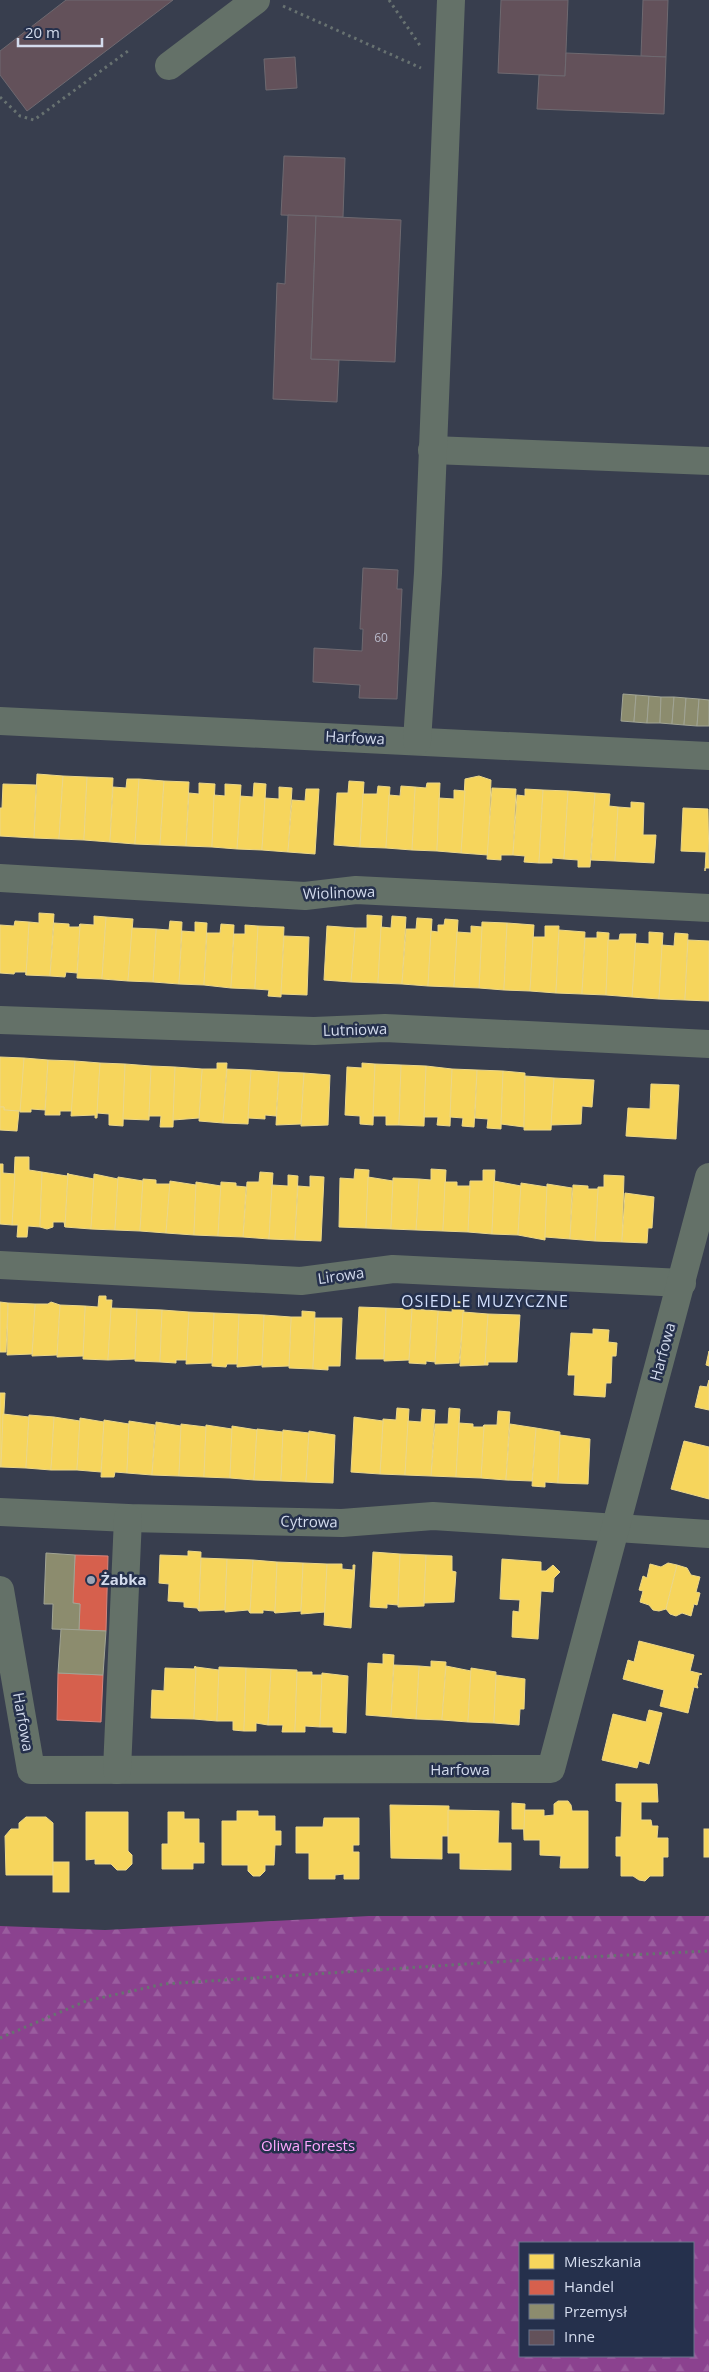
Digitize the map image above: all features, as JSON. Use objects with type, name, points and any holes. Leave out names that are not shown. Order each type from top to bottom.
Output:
[{"type":"street","points":[[417,742],[428,573],[451,0]]},
{"type":"street","points":[[168,66],[267,2]]},
{"type":"street","points":[[432,450],[709,462]]},
{"type":"street","name":"Harfowa","points":[[0,721],[709,756]]},
{"type":"street","name":"Wiolinowa","points":[[0,878],[304,896],[356,890],[709,908]]},
{"type":"street","name":"Lutniowa","points":[[0,1020],[314,1031],[385,1028],[709,1044]]},
{"type":"street","name":"Harfowa","points":[[0,1590],[31,1770],[551,1769],[709,1177]]},
{"type":"street","name":"Lirowa","points":[[0,1265],[301,1281],[393,1269],[682,1283]]},
{"type":"street","name":"Cytrowa","points":[[0,1512],[128,1518],[342,1523],[433,1516],[617,1527]]},
{"type":"street","points":[[117,1770],[128,1518]]},
{"type":"street","points":[[617,1527],[709,1534]]},
{"type":"path","points":[[267,2],[431,73],[448,75]]},
{"type":"path","points":[[0,96],[20,116],[34,120],[128,51]]},
{"type":"path","points":[[0,2038],[86,2001],[164,1984],[526,1960],[709,1951]]},
{"type":"green space","name":"Oliwa Forests","points":[[369,1916],[709,1916],[709,2372],[0,2372],[0,1926],[105,1930]]},
{"type":"building: Mieszkania","points":[[37,774],[63,776],[59,839],[34,838]]},
{"type":"building: Mieszkania","points":[[63,776],[87,777],[84,840],[59,839]]},
{"type":"building: Mieszkania","points":[[479,776],[491,780],[488,855],[461,853],[465,779]]},
{"type":"building: Mieszkania","points":[[87,777],[113,778],[110,842],[84,840]]},
{"type":"building: Mieszkania","points":[[127,779],[139,779],[135,844],[110,842],[113,787],[126,788]]},
{"type":"building: Mieszkania","points":[[139,779],[164,781],[160,845],[135,844]]},
{"type":"building: Mieszkania","points":[[164,781],[189,782],[186,846],[160,845]]},
{"type":"building: Mieszkania","points":[[349,781],[364,782],[360,847],[334,845],[337,793],[348,793]]},
{"type":"building: Mieszkania","points":[[199,783],[215,784],[212,847],[186,846],[189,793],[199,794]]},
{"type":"building: Mieszkania","points":[[254,783],[266,784],[262,850],[237,849],[240,796],[253,797]]},
{"type":"building: Mieszkania","points":[[427,783],[440,783],[437,851],[412,850],[415,787],[426,788]]},
{"type":"building: Mieszkania","points":[[3,784],[36,785],[34,838],[0,836],[0,808],[2,808]]},
{"type":"building: Mieszkania","points":[[225,784],[241,785],[237,849],[212,847],[214,795],[225,796]]},
{"type":"building: Mieszkania","points":[[378,786],[390,787],[386,848],[360,847],[363,794],[377,794]]},
{"type":"building: Mieszkania","points":[[401,786],[415,787],[412,850],[386,848],[389,795],[400,796]]},
{"type":"building: Mieszkania","points":[[279,787],[292,788],[288,852],[262,850],[265,798],[279,799]]},
{"type":"building: Mieszkania","points":[[492,788],[516,789],[513,855],[501,855],[501,860],[487,859]]},
{"type":"building: Mieszkania","points":[[306,789],[319,789],[315,854],[288,852],[292,800],[305,801]]},
{"type":"building: Mieszkania","points":[[525,789],[543,790],[539,863],[524,862],[525,856],[513,855],[517,795],[525,796]]},
{"type":"building: Mieszkania","points":[[454,790],[465,791],[461,853],[437,851],[439,798],[454,799]]},
{"type":"building: Mieszkania","points":[[543,790],[568,791],[564,859],[552,858],[552,863],[539,863]]},
{"type":"building: Mieszkania","points":[[568,791],[595,793],[590,867],[578,867],[578,860],[564,859]]},
{"type":"building: Mieszkania","points":[[595,793],[610,794],[609,806],[618,807],[615,861],[591,860]]},
{"type":"building: Mieszkania","points":[[631,802],[644,803],[643,835],[656,835],[654,863],[615,861],[618,807],[631,808]]},
{"type":"building: Mieszkania","points":[[683,808],[708,809],[709,868],[705,868],[706,852],[681,851]]},
{"type":"building: Mieszkania","points":[[39,913],[54,914],[50,976],[26,975],[29,922],[39,923]]},
{"type":"building: Mieszkania","points":[[367,915],[382,916],[378,983],[351,982],[355,928],[367,928]]},
{"type":"building: Mieszkania","points":[[94,916],[106,917],[102,979],[77,978],[80,924],[94,925]]},
{"type":"building: Mieszkania","points":[[392,916],[406,917],[402,984],[378,983],[381,927],[391,928]]},
{"type":"building: Mieszkania","points":[[106,917],[133,919],[128,981],[102,979]]},
{"type":"building: Mieszkania","points":[[417,918],[432,919],[428,986],[402,984],[406,929],[416,929]]},
{"type":"building: Mieszkania","points":[[445,919],[458,920],[454,987],[428,986],[431,931],[438,932],[438,925],[444,925]]},
{"type":"building: Mieszkania","points":[[15,921],[29,922],[26,975],[26,972],[15,972],[14,974],[0,973],[0,925],[14,926]]},
{"type":"building: Mieszkania","points":[[170,921],[182,922],[179,984],[153,982],[156,929],[169,930]]},
{"type":"building: Mieszkania","points":[[195,922],[207,923],[204,985],[179,984],[182,931],[195,932]]},
{"type":"building: Mieszkania","points":[[482,922],[507,923],[504,990],[479,988]]},
{"type":"building: Mieszkania","points":[[54,923],[69,924],[69,927],[79,927],[80,924],[77,973],[66,972],[65,977],[50,976]]},
{"type":"building: Mieszkania","points":[[507,923],[534,925],[530,991],[504,990]]},
{"type":"building: Mieszkania","points":[[221,924],[234,925],[231,988],[204,985],[207,933],[220,933]]},
{"type":"building: Mieszkania","points":[[245,925],[258,926],[255,989],[231,988],[234,934],[245,934]]},
{"type":"building: Mieszkania","points":[[258,926],[284,927],[281,997],[268,996],[269,990],[255,989]]},
{"type":"building: Mieszkania","points":[[327,926],[355,928],[351,982],[324,980]]},
{"type":"building: Mieszkania","points":[[471,926],[482,927],[479,988],[454,987],[457,932],[471,933]]},
{"type":"building: Mieszkania","points":[[545,926],[559,926],[556,993],[530,991],[533,937],[545,937]]},
{"type":"building: Mieszkania","points":[[132,928],[156,929],[153,982],[128,981]]},
{"type":"building: Mieszkania","points":[[559,930],[585,932],[582,994],[556,993]]},
{"type":"building: Mieszkania","points":[[597,932],[609,933],[606,995],[582,994],[585,938],[597,938]]},
{"type":"building: Mieszkania","points":[[649,932],[663,933],[659,999],[632,997],[635,943],[649,944]]},
{"type":"building: Mieszkania","points":[[675,933],[688,934],[685,1000],[659,999],[662,945],[674,946]]},
{"type":"building: Mieszkania","points":[[620,934],[636,934],[632,997],[606,995],[608,940],[619,940]]},
{"type":"building: Mieszkania","points":[[284,936],[309,937],[307,995],[281,994]]},
{"type":"building: Mieszkania","points":[[688,940],[709,941],[709,1001],[685,1000]]},
{"type":"building: Mieszkania","points":[[0,1057],[24,1058],[21,1111],[4,1110],[4,1107],[0,1107]]},
{"type":"building: Mieszkania","points":[[24,1058],[48,1060],[45,1110],[31,1109],[31,1112],[20,1112]]},
{"type":"building: Mieszkania","points":[[48,1060],[75,1061],[72,1111],[60,1111],[60,1115],[45,1115]]},
{"type":"building: Mieszkania","points":[[75,1061],[100,1063],[97,1118],[95,1118],[95,1115],[71,1116]]},
{"type":"building: Mieszkania","points":[[100,1063],[125,1064],[123,1126],[109,1125],[109,1114],[97,1113]]},
{"type":"building: Mieszkania","points":[[217,1063],[227,1063],[223,1123],[199,1121],[202,1069],[217,1069]]},
{"type":"building: Mieszkania","points":[[362,1063],[375,1064],[373,1125],[360,1124],[360,1116],[345,1115],[347,1067],[362,1068]]},
{"type":"building: Mieszkania","points":[[125,1064],[151,1066],[149,1120],[123,1119]]},
{"type":"building: Mieszkania","points":[[375,1064],[401,1065],[399,1125],[386,1125],[386,1116],[373,1116]]},
{"type":"building: Mieszkania","points":[[401,1065],[426,1066],[424,1126],[399,1125]]},
{"type":"building: Mieszkania","points":[[151,1066],[175,1067],[173,1127],[160,1127],[161,1116],[149,1116]]},
{"type":"building: Mieszkania","points":[[426,1066],[452,1069],[450,1126],[437,1125],[438,1117],[424,1117]]},
{"type":"building: Mieszkania","points":[[175,1067],[202,1069],[199,1118],[173,1120]]},
{"type":"building: Mieszkania","points":[[227,1069],[251,1070],[248,1124],[223,1123]]},
{"type":"building: Mieszkania","points":[[452,1069],[477,1070],[474,1127],[462,1126],[463,1118],[450,1117]]},
{"type":"building: Mieszkania","points":[[251,1070],[279,1072],[276,1116],[265,1115],[265,1119],[248,1118]]},
{"type":"building: Mieszkania","points":[[477,1070],[503,1071],[501,1129],[487,1128],[488,1119],[475,1118]]},
{"type":"building: Mieszkania","points":[[503,1071],[525,1073],[524,1127],[501,1124]]},
{"type":"building: Mieszkania","points":[[279,1072],[304,1073],[301,1124],[276,1125]]},
{"type":"building: Mieszkania","points":[[304,1073],[330,1075],[328,1125],[301,1126]]},
{"type":"building: Mieszkania","points":[[525,1076],[554,1078],[551,1130],[524,1130]]},
{"type":"building: Mieszkania","points":[[554,1078],[594,1080],[592,1107],[582,1106],[581,1124],[551,1125]]},
{"type":"building: Mieszkania","points":[[651,1084],[679,1085],[676,1139],[626,1136],[628,1108],[650,1109]]},
{"type":"building: Mieszkania","points":[[0,1107],[4,1107],[4,1110],[19,1111],[17,1131],[0,1130]]},
{"type":"building: Mieszkania","points":[[15,1157],[29,1157],[29,1170],[42,1172],[40,1227],[28,1226],[27,1237],[17,1237],[18,1225],[12,1225]]},
{"type":"building: Mieszkania","points":[[0,1164],[3,1164],[3,1173],[15,1174],[12,1225],[0,1224]]},
{"type":"building: Mieszkania","points":[[355,1169],[369,1170],[366,1228],[339,1227],[340,1178],[354,1179]]},
{"type":"building: Mieszkania","points":[[431,1169],[446,1170],[443,1231],[416,1230],[419,1179],[431,1180]]},
{"type":"building: Mieszkania","points":[[483,1170],[495,1170],[492,1234],[468,1232],[470,1181],[483,1181]]},
{"type":"building: Mieszkania","points":[[42,1172],[67,1176],[68,1173],[65,1227],[64,1222],[53,1222],[53,1227],[47,1229],[40,1227]]},
{"type":"building: Mieszkania","points":[[260,1172],[273,1173],[269,1239],[243,1237],[247,1182],[259,1182]]},
{"type":"building: Mieszkania","points":[[68,1174],[94,1179],[91,1229],[65,1227]]},
{"type":"building: Mieszkania","points":[[94,1174],[118,1179],[115,1230],[91,1229]]},
{"type":"building: Mieszkania","points":[[288,1175],[298,1176],[295,1240],[269,1239],[272,1185],[288,1186]]},
{"type":"building: Mieszkania","points":[[604,1175],[624,1176],[622,1242],[595,1241],[598,1187],[604,1187]]},
{"type":"building: Mieszkania","points":[[310,1176],[324,1177],[321,1241],[295,1240],[298,1186],[310,1187]]},
{"type":"building: Mieszkania","points":[[118,1177],[143,1181],[140,1231],[115,1230]]},
{"type":"building: Mieszkania","points":[[368,1177],[393,1181],[391,1229],[366,1228]]},
{"type":"building: Mieszkania","points":[[393,1178],[419,1179],[416,1230],[391,1229]]},
{"type":"building: Mieszkania","points":[[143,1179],[156,1180],[156,1184],[170,1184],[166,1233],[140,1231]]},
{"type":"building: Mieszkania","points":[[170,1181],[196,1185],[194,1235],[166,1233]]},
{"type":"building: Mieszkania","points":[[494,1181],[521,1186],[518,1235],[492,1234]]},
{"type":"building: Mieszkania","points":[[196,1182],[221,1186],[218,1236],[194,1235]]},
{"type":"building: Mieszkania","points":[[221,1182],[236,1183],[236,1186],[246,1187],[243,1237],[218,1236]]},
{"type":"building: Mieszkania","points":[[445,1182],[457,1182],[457,1186],[470,1186],[468,1232],[443,1231]]},
{"type":"building: Mieszkania","points":[[521,1183],[547,1187],[545,1240],[518,1235]]},
{"type":"building: Mieszkania","points":[[547,1184],[572,1188],[570,1239],[545,1237]]},
{"type":"building: Mieszkania","points":[[573,1185],[588,1186],[588,1189],[598,1189],[595,1241],[570,1239]]},
{"type":"building: Mieszkania","points":[[625,1193],[654,1197],[652,1228],[648,1228],[647,1243],[622,1242]]},
{"type":"building: Mieszkania","points":[[99,1296],[106,1296],[106,1300],[112,1300],[108,1360],[83,1359],[85,1306],[98,1307]]},
{"type":"building: Mieszkania","points":[[453,1301],[461,1302],[460,1310],[464,1310],[459,1363],[435,1364],[438,1311],[452,1312]]},
{"type":"building: Mieszkania","points":[[0,1302],[8,1303],[6,1352],[0,1352]]},
{"type":"building: Mieszkania","points":[[51,1302],[60,1305],[57,1355],[32,1356],[35,1304],[48,1304]]},
{"type":"building: Mieszkania","points":[[8,1303],[35,1304],[32,1354],[7,1355]]},
{"type":"building: Mieszkania","points":[[60,1305],[85,1306],[83,1356],[57,1357]]},
{"type":"building: Mieszkania","points":[[359,1307],[386,1308],[384,1359],[356,1359]]},
{"type":"building: Mieszkania","points":[[111,1308],[137,1309],[135,1359],[108,1360]]},
{"type":"building: Mieszkania","points":[[386,1308],[412,1309],[409,1360],[384,1361]]},
{"type":"building: Mieszkania","points":[[137,1309],[162,1310],[160,1362],[135,1361]]},
{"type":"building: Mieszkania","points":[[412,1309],[438,1311],[435,1362],[426,1361],[426,1364],[409,1363]]},
{"type":"building: Mieszkania","points":[[162,1310],[189,1312],[187,1360],[176,1360],[176,1363],[160,1362]]},
{"type":"building: Mieszkania","points":[[302,1311],[315,1312],[313,1369],[289,1368],[291,1317],[302,1317]]},
{"type":"building: Mieszkania","points":[[189,1312],[214,1313],[212,1363],[186,1364]]},
{"type":"building: Mieszkania","points":[[463,1312],[488,1314],[485,1365],[460,1366]]},
{"type":"building: Mieszkania","points":[[214,1313],[239,1314],[237,1364],[227,1364],[226,1367],[212,1366]]},
{"type":"building: Mieszkania","points":[[239,1314],[264,1315],[262,1365],[237,1367]]},
{"type":"building: Mieszkania","points":[[488,1314],[520,1315],[517,1362],[488,1362],[488,1365],[485,1365]]},
{"type":"building: Mieszkania","points":[[264,1315],[291,1317],[289,1366],[262,1367]]},
{"type":"building: Mieszkania","points":[[315,1318],[342,1318],[340,1366],[328,1366],[328,1370],[313,1369]]},
{"type":"building: Mieszkania","points":[[593,1329],[609,1330],[608,1342],[617,1343],[616,1356],[612,1356],[611,1383],[606,1383],[605,1397],[574,1395],[575,1375],[568,1375],[571,1333],[593,1334]]},
{"type":"building: Mieszkania","points":[[709,1351],[709,1366],[706,1365]]},
{"type":"building: Mieszkania","points":[[709,1380],[709,1410],[695,1407],[700,1386],[707,1387]]},
{"type":"building: Mieszkania","points":[[0,1393],[5,1393],[1,1467],[0,1467]]},
{"type":"building: Mieszkania","points":[[397,1408],[409,1409],[405,1475],[380,1474],[383,1419],[396,1420]]},
{"type":"building: Mieszkania","points":[[449,1408],[460,1409],[456,1477],[431,1476],[435,1424],[448,1424]]},
{"type":"building: Mieszkania","points":[[422,1409],[435,1410],[431,1476],[405,1475],[408,1421],[421,1422]]},
{"type":"building: Mieszkania","points":[[498,1411],[510,1412],[506,1480],[481,1478],[484,1425],[497,1425]]},
{"type":"building: Mieszkania","points":[[3,1414],[29,1417],[26,1468],[1,1467]]},
{"type":"building: Mieszkania","points":[[29,1415],[54,1417],[51,1470],[26,1468]]},
{"type":"building: Mieszkania","points":[[54,1417],[80,1421],[77,1470],[51,1470]]},
{"type":"building: Mieszkania","points":[[354,1417],[383,1421],[380,1474],[351,1472]]},
{"type":"building: Mieszkania","points":[[80,1418],[104,1422],[101,1472],[77,1470]]},
{"type":"building: Mieszkania","points":[[104,1420],[129,1424],[127,1473],[115,1472],[114,1477],[101,1477]]},
{"type":"building: Mieszkania","points":[[129,1421],[155,1425],[152,1475],[127,1473]]},
{"type":"building: Mieszkania","points":[[156,1422],[181,1426],[179,1476],[152,1475]]},
{"type":"building: Mieszkania","points":[[459,1423],[473,1424],[473,1427],[483,1427],[484,1425],[481,1478],[456,1477]]},
{"type":"building: Mieszkania","points":[[181,1424],[206,1427],[204,1477],[179,1476]]},
{"type":"building: Mieszkania","points":[[510,1424],[536,1428],[532,1481],[506,1480]]},
{"type":"building: Mieszkania","points":[[206,1425],[232,1429],[230,1478],[204,1477]]},
{"type":"building: Mieszkania","points":[[232,1426],[257,1430],[254,1480],[230,1478]]},
{"type":"building: Mieszkania","points":[[536,1428],[560,1432],[558,1483],[545,1482],[545,1487],[532,1486]]},
{"type":"building: Mieszkania","points":[[257,1429],[283,1432],[281,1481],[254,1480]]},
{"type":"building: Mieszkania","points":[[283,1430],[309,1433],[306,1482],[281,1481]]},
{"type":"building: Mieszkania","points":[[309,1431],[335,1435],[333,1483],[306,1482]]},
{"type":"building: Mieszkania","points":[[560,1435],[590,1439],[588,1484],[558,1483]]},
{"type":"building: Mieszkania","points":[[684,1441],[709,1447],[709,1499],[671,1489]]},
{"type":"building: Mieszkania","points":[[188,1551],[201,1552],[199,1611],[197,1608],[184,1607],[184,1602],[168,1601],[169,1584],[159,1583],[160,1555],[188,1556]]},
{"type":"building: Mieszkania","points":[[373,1552],[400,1554],[398,1605],[387,1604],[387,1608],[370,1607]]},
{"type":"building: Mieszkania","points":[[400,1554],[426,1555],[424,1606],[398,1607]]},
{"type":"building: Mieszkania","points":[[426,1555],[452,1556],[452,1571],[456,1572],[454,1602],[424,1603]]},
{"type":"building: Mieszkania","points":[[201,1558],[227,1559],[225,1610],[199,1611]]},
{"type":"building: Mieszkania","points":[[227,1559],[253,1560],[250,1613],[248,1610],[225,1612]]},
{"type":"building: Mieszkania","points":[[502,1559],[541,1562],[541,1571],[546,1571],[553,1565],[560,1572],[554,1578],[553,1592],[541,1591],[538,1639],[512,1637],[513,1611],[519,1612],[520,1600],[500,1599]]},
{"type":"building: Mieszkania","points":[[253,1560],[277,1562],[275,1613],[274,1611],[263,1610],[263,1613],[250,1613]]},
{"type":"building: Mieszkania","points":[[277,1562],[303,1563],[301,1611],[275,1613]]},
{"type":"building: Mieszkania","points":[[303,1563],[327,1564],[325,1612],[301,1614]]},
{"type":"building: Mieszkania","points":[[668,1563],[677,1565],[666,1609],[653,1610],[649,1605],[640,1602],[643,1591],[639,1590],[643,1576],[647,1578],[650,1564],[661,1567]]},
{"type":"building: Mieszkania","points":[[327,1564],[342,1564],[342,1569],[353,1570],[353,1565],[355,1565],[351,1628],[324,1625]]},
{"type":"building: Mieszkania","points":[[677,1565],[687,1568],[691,1575],[700,1577],[696,1592],[700,1593],[697,1605],[694,1604],[691,1616],[682,1613],[676,1616],[670,1614],[666,1609]]},
{"type":"building: Mieszkania","points":[[639,1641],[694,1655],[690,1671],[702,1674],[699,1675],[698,1688],[694,1687],[688,1713],[660,1706],[664,1690],[623,1679],[628,1660],[634,1662]]},
{"type":"building: Mieszkania","points":[[383,1654],[394,1655],[391,1717],[366,1715],[368,1663],[383,1664]]},
{"type":"building: Mieszkania","points":[[431,1661],[446,1662],[442,1720],[416,1719],[419,1666],[431,1667]]},
{"type":"building: Mieszkania","points":[[394,1665],[419,1666],[416,1719],[391,1717]]},
{"type":"building: Mieszkania","points":[[195,1666],[194,1719],[151,1718],[152,1690],[164,1691],[165,1668],[194,1669]]},
{"type":"building: Mieszkania","points":[[446,1666],[471,1671],[468,1722],[442,1720]]},
{"type":"building: Mieszkania","points":[[196,1667],[219,1670],[217,1721],[194,1719]]},
{"type":"building: Mieszkania","points":[[219,1667],[246,1668],[244,1731],[233,1730],[233,1721],[217,1721]]},
{"type":"building: Mieszkania","points":[[246,1668],[271,1669],[268,1725],[256,1723],[256,1731],[244,1731]]},
{"type":"building: Mieszkania","points":[[471,1668],[496,1672],[494,1723],[468,1722]]},
{"type":"building: Mieszkania","points":[[271,1669],[297,1670],[295,1732],[282,1732],[283,1725],[268,1725]]},
{"type":"building: Mieszkania","points":[[297,1672],[312,1672],[312,1675],[322,1675],[320,1727],[305,1726],[305,1732],[295,1732]]},
{"type":"building: Mieszkania","points":[[322,1673],[348,1676],[346,1733],[333,1732],[333,1727],[320,1727]]},
{"type":"building: Mieszkania","points":[[496,1675],[525,1679],[524,1709],[520,1709],[519,1725],[494,1723]]},
{"type":"building: Mieszkania","points":[[649,1710],[662,1713],[649,1764],[639,1761],[637,1768],[602,1760],[613,1714],[646,1722]]},
{"type":"building: Mieszkania","points":[[616,1784],[657,1784],[658,1802],[641,1802],[641,1820],[651,1820],[652,1826],[658,1826],[657,1838],[668,1838],[668,1857],[663,1857],[663,1876],[650,1876],[645,1881],[633,1876],[621,1876],[621,1856],[616,1856],[616,1837],[621,1837],[622,1802],[616,1801]]},
{"type":"building: Mieszkania","points":[[558,1801],[568,1801],[572,1811],[588,1811],[588,1868],[560,1868],[561,1856],[540,1855],[540,1840],[524,1840],[523,1810],[544,1810],[544,1816],[554,1815],[554,1804]]},
{"type":"building: Mieszkania","points":[[512,1803],[525,1804],[524,1829],[512,1829]]},
{"type":"building: Mieszkania","points":[[390,1805],[449,1806],[448,1836],[442,1836],[442,1859],[391,1858]]},
{"type":"building: Mieszkania","points":[[448,1810],[499,1811],[498,1843],[511,1843],[511,1870],[460,1869],[460,1853],[448,1853]]},
{"type":"building: Mieszkania","points":[[237,1811],[258,1811],[258,1816],[275,1816],[275,1831],[281,1831],[281,1845],[275,1845],[274,1865],[265,1865],[265,1871],[260,1876],[253,1876],[248,1871],[248,1865],[222,1865],[222,1821],[237,1821]]},
{"type":"building: Mieszkania","points":[[86,1812],[128,1812],[128,1851],[132,1855],[132,1864],[126,1870],[117,1870],[111,1864],[95,1864],[95,1859],[86,1860]]},
{"type":"building: Mieszkania","points":[[168,1812],[184,1812],[184,1819],[199,1819],[199,1843],[204,1843],[204,1863],[193,1863],[193,1869],[162,1869],[162,1844],[168,1844]]},
{"type":"building: Mieszkania","points":[[26,1817],[46,1817],[53,1823],[53,1875],[6,1875],[5,1836],[11,1829],[19,1829],[19,1823]]},
{"type":"building: Mieszkania","points":[[324,1818],[359,1818],[359,1845],[353,1845],[353,1852],[359,1852],[359,1879],[344,1879],[344,1874],[335,1875],[335,1879],[309,1879],[309,1853],[296,1853],[296,1827],[323,1827]]},
{"type":"building: Mieszkania","points":[[704,1829],[709,1829],[709,1857],[704,1857]]},
{"type":"building: Mieszkania","points":[[53,1862],[69,1862],[69,1892],[53,1892]]},
{"type":"building: Handel","name":"Żabka","points":[[75,1555],[108,1556],[106,1631],[79,1630],[80,1604],[73,1603]]},
{"type":"building: Handel","points":[[58,1673],[103,1675],[101,1722],[57,1720]]},
{"type":"building: Przemysł","points":[[623,694],[636,695],[634,722],[621,721]]},
{"type":"building: Przemysł","points":[[636,695],[649,696],[647,723],[634,722]]},
{"type":"building: Przemysł","points":[[649,696],[661,697],[660,723],[647,723]]},
{"type":"building: Przemysł","points":[[661,697],[674,697],[672,724],[660,723]]},
{"type":"building: Przemysł","points":[[674,697],[686,698],[684,725],[672,724]]},
{"type":"building: Przemysł","points":[[686,698],[699,699],[697,726],[684,725]]},
{"type":"building: Przemysł","points":[[699,699],[709,700],[709,726],[697,726]]},
{"type":"building: Przemysł","points":[[46,1553],[75,1555],[73,1603],[80,1604],[79,1630],[52,1629],[53,1604],[44,1604]]},
{"type":"building: Przemysł","points":[[61,1629],[106,1631],[103,1675],[58,1673]]},
{"type":"building: Inne","points":[[66,0],[173,0],[27,111],[0,75],[0,51]]},
{"type":"building: Inne","points":[[501,0],[568,0],[565,76],[498,73]]},
{"type":"building: Inne","points":[[643,0],[668,0],[666,57],[641,56]]},
{"type":"building: Inne","points":[[566,53],[666,57],[664,114],[537,109],[539,75],[565,76]]},
{"type":"building: Inne","points":[[295,57],[297,88],[266,90],[264,59]]},
{"type":"building: Inne","points":[[284,156],[345,158],[343,217],[281,215]]},
{"type":"building: Inne","points":[[288,215],[316,216],[311,359],[339,360],[337,402],[273,399],[277,283],[285,284]]},
{"type":"building: Inne","points":[[316,216],[401,220],[395,362],[311,359]]},
{"type":"building: Inne","points":[[363,568],[398,570],[397,589],[402,589],[397,699],[359,698],[360,685],[313,682],[314,648],[362,651],[363,629],[360,629]]},
{"type":"place","name":"Żabka","points":[[91,1580]]},
{"type":"district","name":"OSIEDLE MUZYCZNE","points":[[485,1301]]}]
